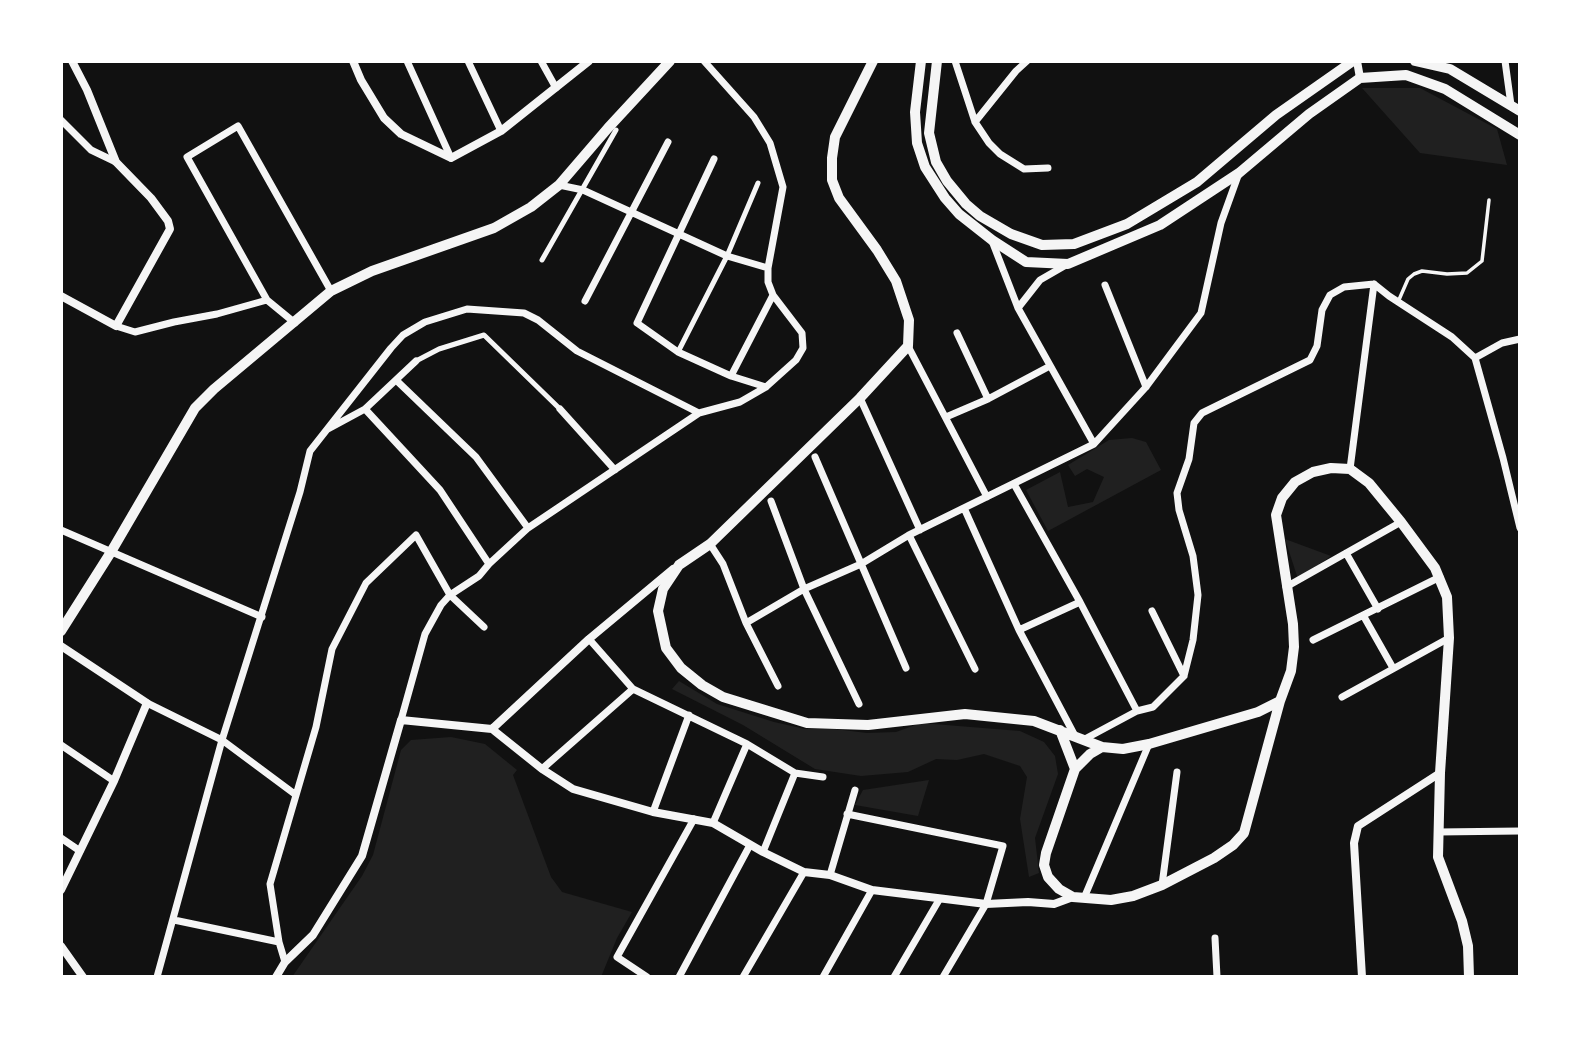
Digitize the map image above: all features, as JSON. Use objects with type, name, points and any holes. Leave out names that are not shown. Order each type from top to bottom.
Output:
[{"type":"main road","points":[[61,631],[111,552],[195,408],[214,389],[331,291],[372,271],[494,228],[531,208],[559,185],[670,61]]},
{"type":"main road","points":[[873,61],[835,137],[832,180],[839,198],[896,281],[909,320],[908,346],[860,398],[709,544],[679,565],[663,589],[658,611],[666,648],[681,668],[723,697],[807,723],[868,725],[965,714],[1034,721],[1102,747],[1123,749],[1258,712],[1280,701]]},
{"type":"main road","points":[[921,61],[915,112],[917,143],[925,167],[959,214],[1026,262],[1068,264],[1160,225],[1239,173],[1308,114],[1360,78],[1406,75],[1445,89],[1520,135]]},
{"type":"main road","points":[[937,61],[929,133],[936,162],[947,181],[980,216],[1002,230],[1042,245],[1074,244],[1127,224],[1197,182],[1276,115],[1355,61]]},
{"type":"main road","points":[[1415,61],[1450,65],[1515,108]]},
{"type":"main road","points":[[1102,747],[1090,754],[1075,769],[1046,853],[1048,877],[1059,889],[1079,898],[1111,900],[1133,896],[1162,885],[1214,858],[1233,845],[1244,833],[1280,701],[1292,671],[1294,647],[1276,515],[1282,498],[1295,482],[1313,472],[1331,468],[1350,469],[1369,483],[1401,522],[1440,577],[1447,597],[1449,638],[1440,773],[1438,857],[1462,921],[1468,946],[1469,977]]},
{"type":"main road","points":[[1258,712],[1271,716],[1273,725]]},
{"type":"main road","points":[[1060,730],[1075,769]]},
{"type":"street","points":[[72,61],[87,90],[116,162]]},
{"type":"street","points":[[353,61],[384,118],[401,134],[451,158]]},
{"type":"street","points":[[407,61],[451,158]]},
{"type":"street","points":[[468,61],[501,131]]},
{"type":"street","points":[[541,61],[556,88]]},
{"type":"street","points":[[451,158],[501,131],[589,61]]},
{"type":"street","points":[[276,977],[285,962],[313,935],[362,856],[425,634],[441,605],[450,595],[479,576],[528,527],[699,413],[740,402],[766,387],[796,360],[803,348],[802,333],[773,295],[768,282],[782,187],[770,143],[754,117],[704,61]]},
{"type":"street","points":[[955,61],[975,122],[989,143],[1000,154],[1024,169],[1048,168]]},
{"type":"street","points":[[975,122],[1027,61]]},
{"type":"street","points":[[1355,61],[1360,78]]},
{"type":"street","points":[[1505,61],[1515,108]]},
{"type":"street","points":[[61,120],[91,149],[116,162],[169,221],[170,229],[116,326]]},
{"type":"street","points":[[295,323],[267,300],[187,157],[237,126],[331,291]]},
{"type":"street","points":[[542,260],[616,130]]},
{"type":"street","points":[[584,300],[668,142]]},
{"type":"street","points":[[714,159],[637,323],[678,352],[731,376],[766,387]]},
{"type":"street","points":[[746,623],[804,589],[861,564],[909,535],[1094,444],[1146,387],[1201,313],[1221,223],[1239,173]]},
{"type":"street","points":[[678,352],[727,256],[758,183]]},
{"type":"street","points":[[559,185],[583,190],[727,256],[768,268]]},
{"type":"street","points":[[992,240],[1018,308],[1094,444]]},
{"type":"street","points":[[1018,308],[1040,280],[1068,264]]},
{"type":"street","points":[[1350,469],[1374,284]]},
{"type":"street","points":[[964,509],[1019,630],[1079,738],[1153,706],[1184,676],[1193,640],[1198,595],[1193,556],[1179,510],[1177,493],[1189,459],[1194,424],[1202,413],[1310,359],[1317,346],[1322,310],[1330,295],[1344,287],[1374,284],[1452,337],[1475,358],[1520,528]]},
{"type":"street","points":[[1105,285],[1146,387]]},
{"type":"street","points":[[731,376],[773,295]]},
{"type":"street","points":[[61,296],[116,326],[135,332],[267,300]]},
{"type":"street","points":[[157,977],[222,740],[262,617],[310,451],[402,335],[425,323],[467,309],[524,313],[538,320],[578,351],[699,413]]},
{"type":"street","points":[[957,333],[988,399]]},
{"type":"street","points":[[323,432],[365,409],[416,362],[439,349],[484,335],[561,409],[615,470]]},
{"type":"street","points":[[1475,358],[1502,343],[1520,339]]},
{"type":"street","points":[[908,346],[987,497]]},
{"type":"street","points":[[946,417],[988,399],[1050,366]]},
{"type":"street","points":[[396,380],[477,457],[528,527]]},
{"type":"street","points":[[860,398],[920,530]]},
{"type":"street","points":[[365,409],[440,490],[489,564]]},
{"type":"street","points":[[815,457],[906,668]]},
{"type":"street","points":[[1014,484],[1138,711]]},
{"type":"street","points":[[771,501],[804,589],[859,704]]},
{"type":"street","points":[[1286,587],[1401,522]]},
{"type":"street","points":[[61,530],[262,617]]},
{"type":"street","points":[[285,962],[279,942],[270,884],[316,727],[332,649],[366,583],[416,535],[450,595],[484,628]]},
{"type":"street","points":[[909,535],[975,669]]},
{"type":"street","points":[[709,544],[723,564],[741,612],[778,685]]},
{"type":"street","points":[[1346,553],[1378,609]]},
{"type":"street","points":[[492,729],[589,639],[679,565]]},
{"type":"street","points":[[1313,640],[1440,577]]},
{"type":"street","points":[[1019,630],[1080,602]]},
{"type":"street","points":[[1152,611],[1184,676]]},
{"type":"street","points":[[1363,615],[1394,668]]},
{"type":"street","points":[[1342,697],[1449,638]]},
{"type":"street","points":[[589,639],[633,689],[747,744],[795,772],[822,777]]},
{"type":"street","points":[[61,646],[147,703],[222,740],[296,795]]},
{"type":"street","points":[[542,769],[633,689]]},
{"type":"street","points":[[61,890],[114,781],[147,703]]},
{"type":"street","points":[[653,812],[689,715]]},
{"type":"street","points":[[401,720],[492,729],[542,769],[573,789],[653,812],[713,823],[804,872],[830,875],[872,890],[986,904],[1054,904],[1079,898],[1149,744]]},
{"type":"street","points":[[713,823],[747,744]]},
{"type":"street","points":[[61,745],[114,781]]},
{"type":"street","points":[[763,852],[795,772]]},
{"type":"street","points":[[1162,885],[1177,772]]},
{"type":"street","points":[[1362,977],[1354,843],[1358,826],[1440,773]]},
{"type":"street","points":[[830,875],[855,790]]},
{"type":"street","points":[[847,814],[1003,846],[986,904],[943,977]]},
{"type":"street","points":[[647,977],[617,957],[694,820]]},
{"type":"street","points":[[1438,832],[1520,831]]},
{"type":"street","points":[[61,838],[80,851]]},
{"type":"street","points":[[679,977],[750,845]]},
{"type":"street","points":[[743,977],[804,872]]},
{"type":"street","points":[[823,977],[872,890]]},
{"type":"street","points":[[894,977],[939,900]]},
{"type":"street","points":[[174,920],[279,942]]},
{"type":"street","points":[[1215,937],[1217,977]]},
{"type":"street","points":[[61,946],[83,977]]},
{"type":"lane","points":[[1398,302],[1408,279],[1414,274],[1422,271],[1467,273],[1482,261],[1489,200]]},
{"type":"shaded area","points":[[1362,88],[1420,88],[1497,129],[1507,165],[1420,153]]},
{"type":"shaded area","points":[[1132,438],[1146,442],[1161,470],[1048,531],[1026,490],[1060,472],[1068,507],[1093,502],[1104,477],[1087,469],[1075,476],[1068,465],[1109,440]]},
{"type":"shaded area","points":[[1285,539],[1331,556],[1298,579]]},
{"type":"shaded area","points":[[679,681],[717,704],[805,729],[896,732],[921,723],[1020,731],[1044,742],[1055,756],[1058,774],[1035,838],[1039,873],[1029,877],[1020,819],[1027,777],[1020,766],[984,754],[957,760],[936,759],[908,772],[861,776],[815,769],[743,725],[672,689]]},
{"type":"shaded area","points":[[451,737],[485,744],[517,770],[513,775],[551,877],[562,892],[632,912],[617,938],[601,977],[292,977],[362,876],[373,855],[401,750],[411,740]]},
{"type":"shaded area","points":[[929,780],[918,816],[855,805],[863,790]]}]
